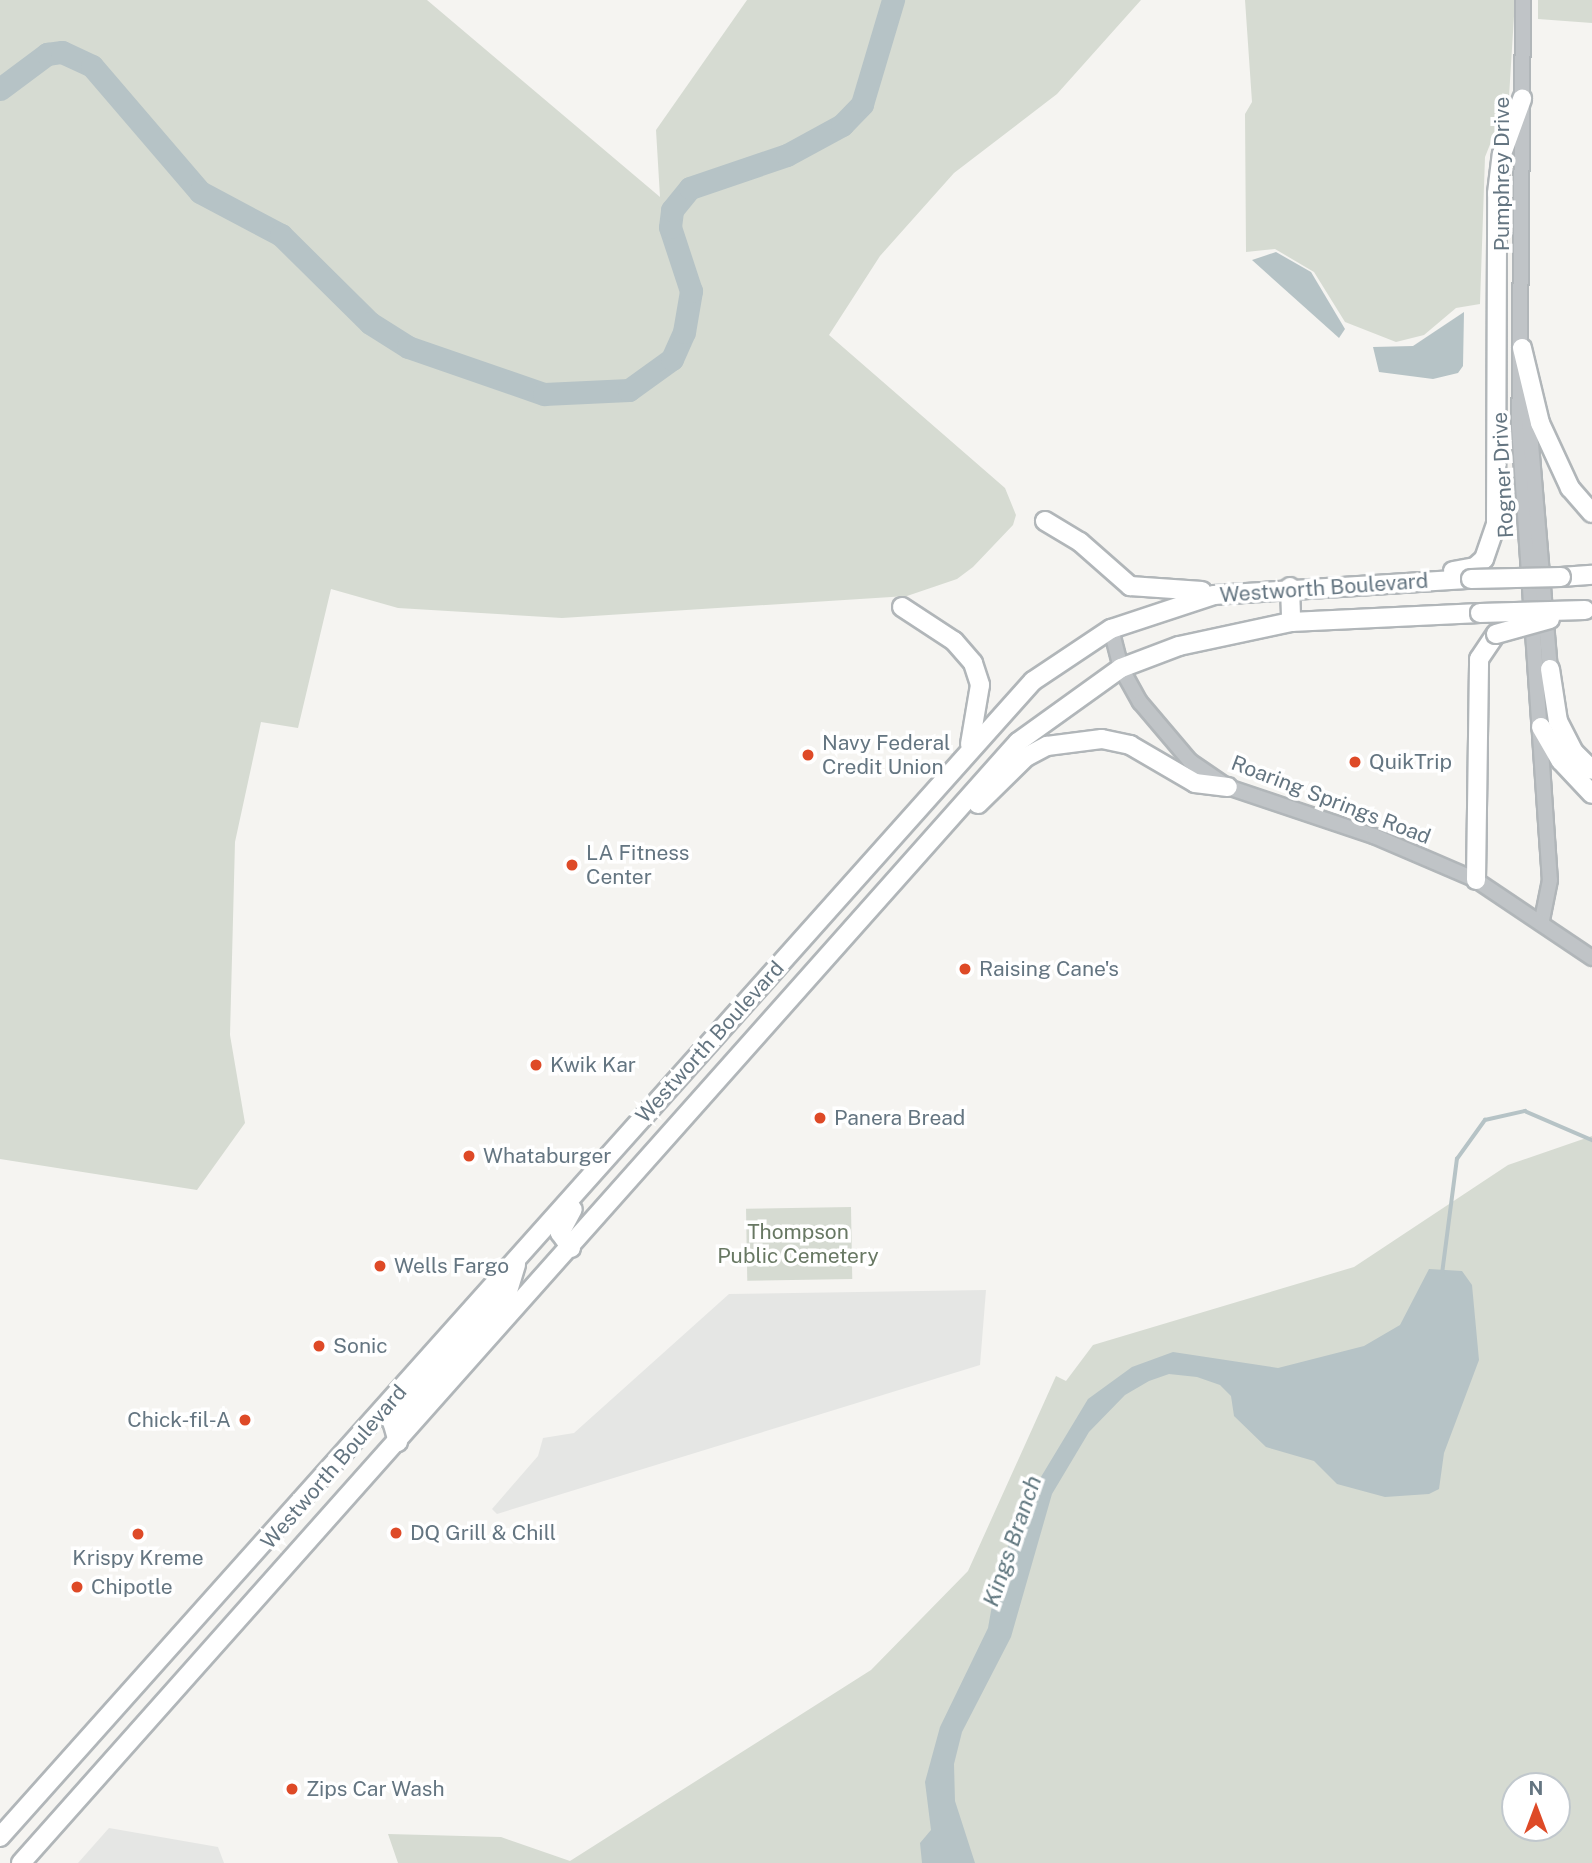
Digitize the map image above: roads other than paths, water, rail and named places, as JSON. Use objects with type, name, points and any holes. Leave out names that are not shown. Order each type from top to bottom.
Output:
[{"type":"main road","points":[[1388,581],[1475,567],[1492,544],[1496,525],[1497,193],[1502,154],[1522,99]]},
{"type":"main road","points":[[1522,348],[1540,423],[1570,488],[1592,513]]},
{"type":"main road","points":[[1045,521],[1080,542],[1130,586],[1248,591]]},
{"type":"main road","name":"Westworth Boulevard","points":[[0,1837],[517,1260],[969,747],[1033,681],[1111,629],[1167,607],[1248,591],[1388,581],[1592,575]]},
{"type":"main road","points":[[1290,587],[1291,622]]},
{"type":"main road","points":[[902,607],[954,641],[973,663],[980,685],[969,747]]},
{"type":"main road","points":[[1476,880],[1479,659],[1496,634],[1589,610]]},
{"type":"main road","name":"Westworth Boulevard","points":[[21,1863],[571,1248],[1018,742],[1121,668],[1179,646],[1291,622],[1589,610]]},
{"type":"main road","points":[[1550,669],[1558,721],[1574,752],[1592,770]]},
{"type":"main road","points":[[1541,727],[1560,761],[1592,794]]},
{"type":"main road","points":[[931,840],[953,829],[1026,757],[1071,741],[1102,739],[1130,745],[1195,783],[1228,786]]},
{"type":"main road","points":[[571,1248],[560,1233],[563,1221],[635,1141],[646,1112]]},
{"type":"main road","points":[[398,1442],[393,1424],[509,1291],[517,1260]]},
{"type":"street","name":"Pumphrey Drive","points":[[1522,348],[1523,0]]},
{"type":"street","name":"Rogner Drive","points":[[1522,348],[1550,669]]},
{"type":"street","name":"Rogner Drive","points":[[1522,348],[1519,427],[1550,880],[1542,920]]},
{"type":"street","name":"Roaring Springs Road","points":[[1111,629],[1121,668],[1156,726],[1190,761],[1228,786],[1374,836],[1476,880],[1542,920],[1592,958]]},
{"type":"water","points":[[1276,252],[1311,272],[1345,329],[1339,338],[1252,260]]},
{"type":"water","points":[[1464,312],[1463,366],[1458,373],[1433,379],[1379,372],[1373,347],[1413,346]]},
{"type":"water","points":[[1429,1269],[1462,1271],[1472,1285],[1479,1360],[1444,1453],[1439,1489],[1429,1494],[1385,1497],[1337,1484],[1314,1461],[1266,1447],[1234,1416],[1231,1396],[1220,1385],[1197,1377],[1169,1374],[1149,1381],[1125,1395],[1089,1432],[1052,1494],[1011,1637],[962,1732],[954,1764],[955,1801],[975,1863],[922,1863],[920,1843],[931,1830],[925,1782],[940,1727],[988,1628],[997,1577],[1021,1510],[1088,1399],[1132,1367],[1173,1352],[1278,1368],[1364,1346],[1400,1325]]},
{"type":"waterway","points":[[0,89],[47,54],[62,52],[92,66],[200,192],[281,235],[370,323],[408,347],[544,394],[629,390],[672,359],[684,332],[691,291],[670,227],[672,210],[690,188],[787,155],[842,125],[862,104],[893,0]]},
{"type":"waterway","name":"Kings Branch","points":[[1442,1274],[1457,1159],[1485,1120],[1525,1111],[1592,1140]]},
{"type":"place","name":"Navy Federal Credit Union","points":[[808,755]]},
{"type":"place","name":"QuikTrip","points":[[1355,762]]},
{"type":"place","name":"LA Fitness Center","points":[[572,865]]},
{"type":"place","name":"Raising Cane's","points":[[965,969]]},
{"type":"place","name":"Kwik Kar","points":[[536,1065]]},
{"type":"place","name":"Panera Bread","points":[[820,1118]]},
{"type":"place","name":"Whataburger","points":[[469,1156]]},
{"type":"place","name":"Wells Fargo","points":[[380,1266]]},
{"type":"place","name":"Sonic","points":[[319,1346]]},
{"type":"place","name":"Chick-fil-A","points":[[245,1420]]},
{"type":"place","name":"DQ Grill & Chill","points":[[396,1533]]},
{"type":"place","name":"Krispy Kreme","points":[[138,1534]]},
{"type":"place","name":"Chipotle","points":[[77,1587]]},
{"type":"place","name":"Zips Car Wash","points":[[292,1789]]},
{"type":"park label","name":"Thompson Public Cemetery","points":[[798,1244]]}]
